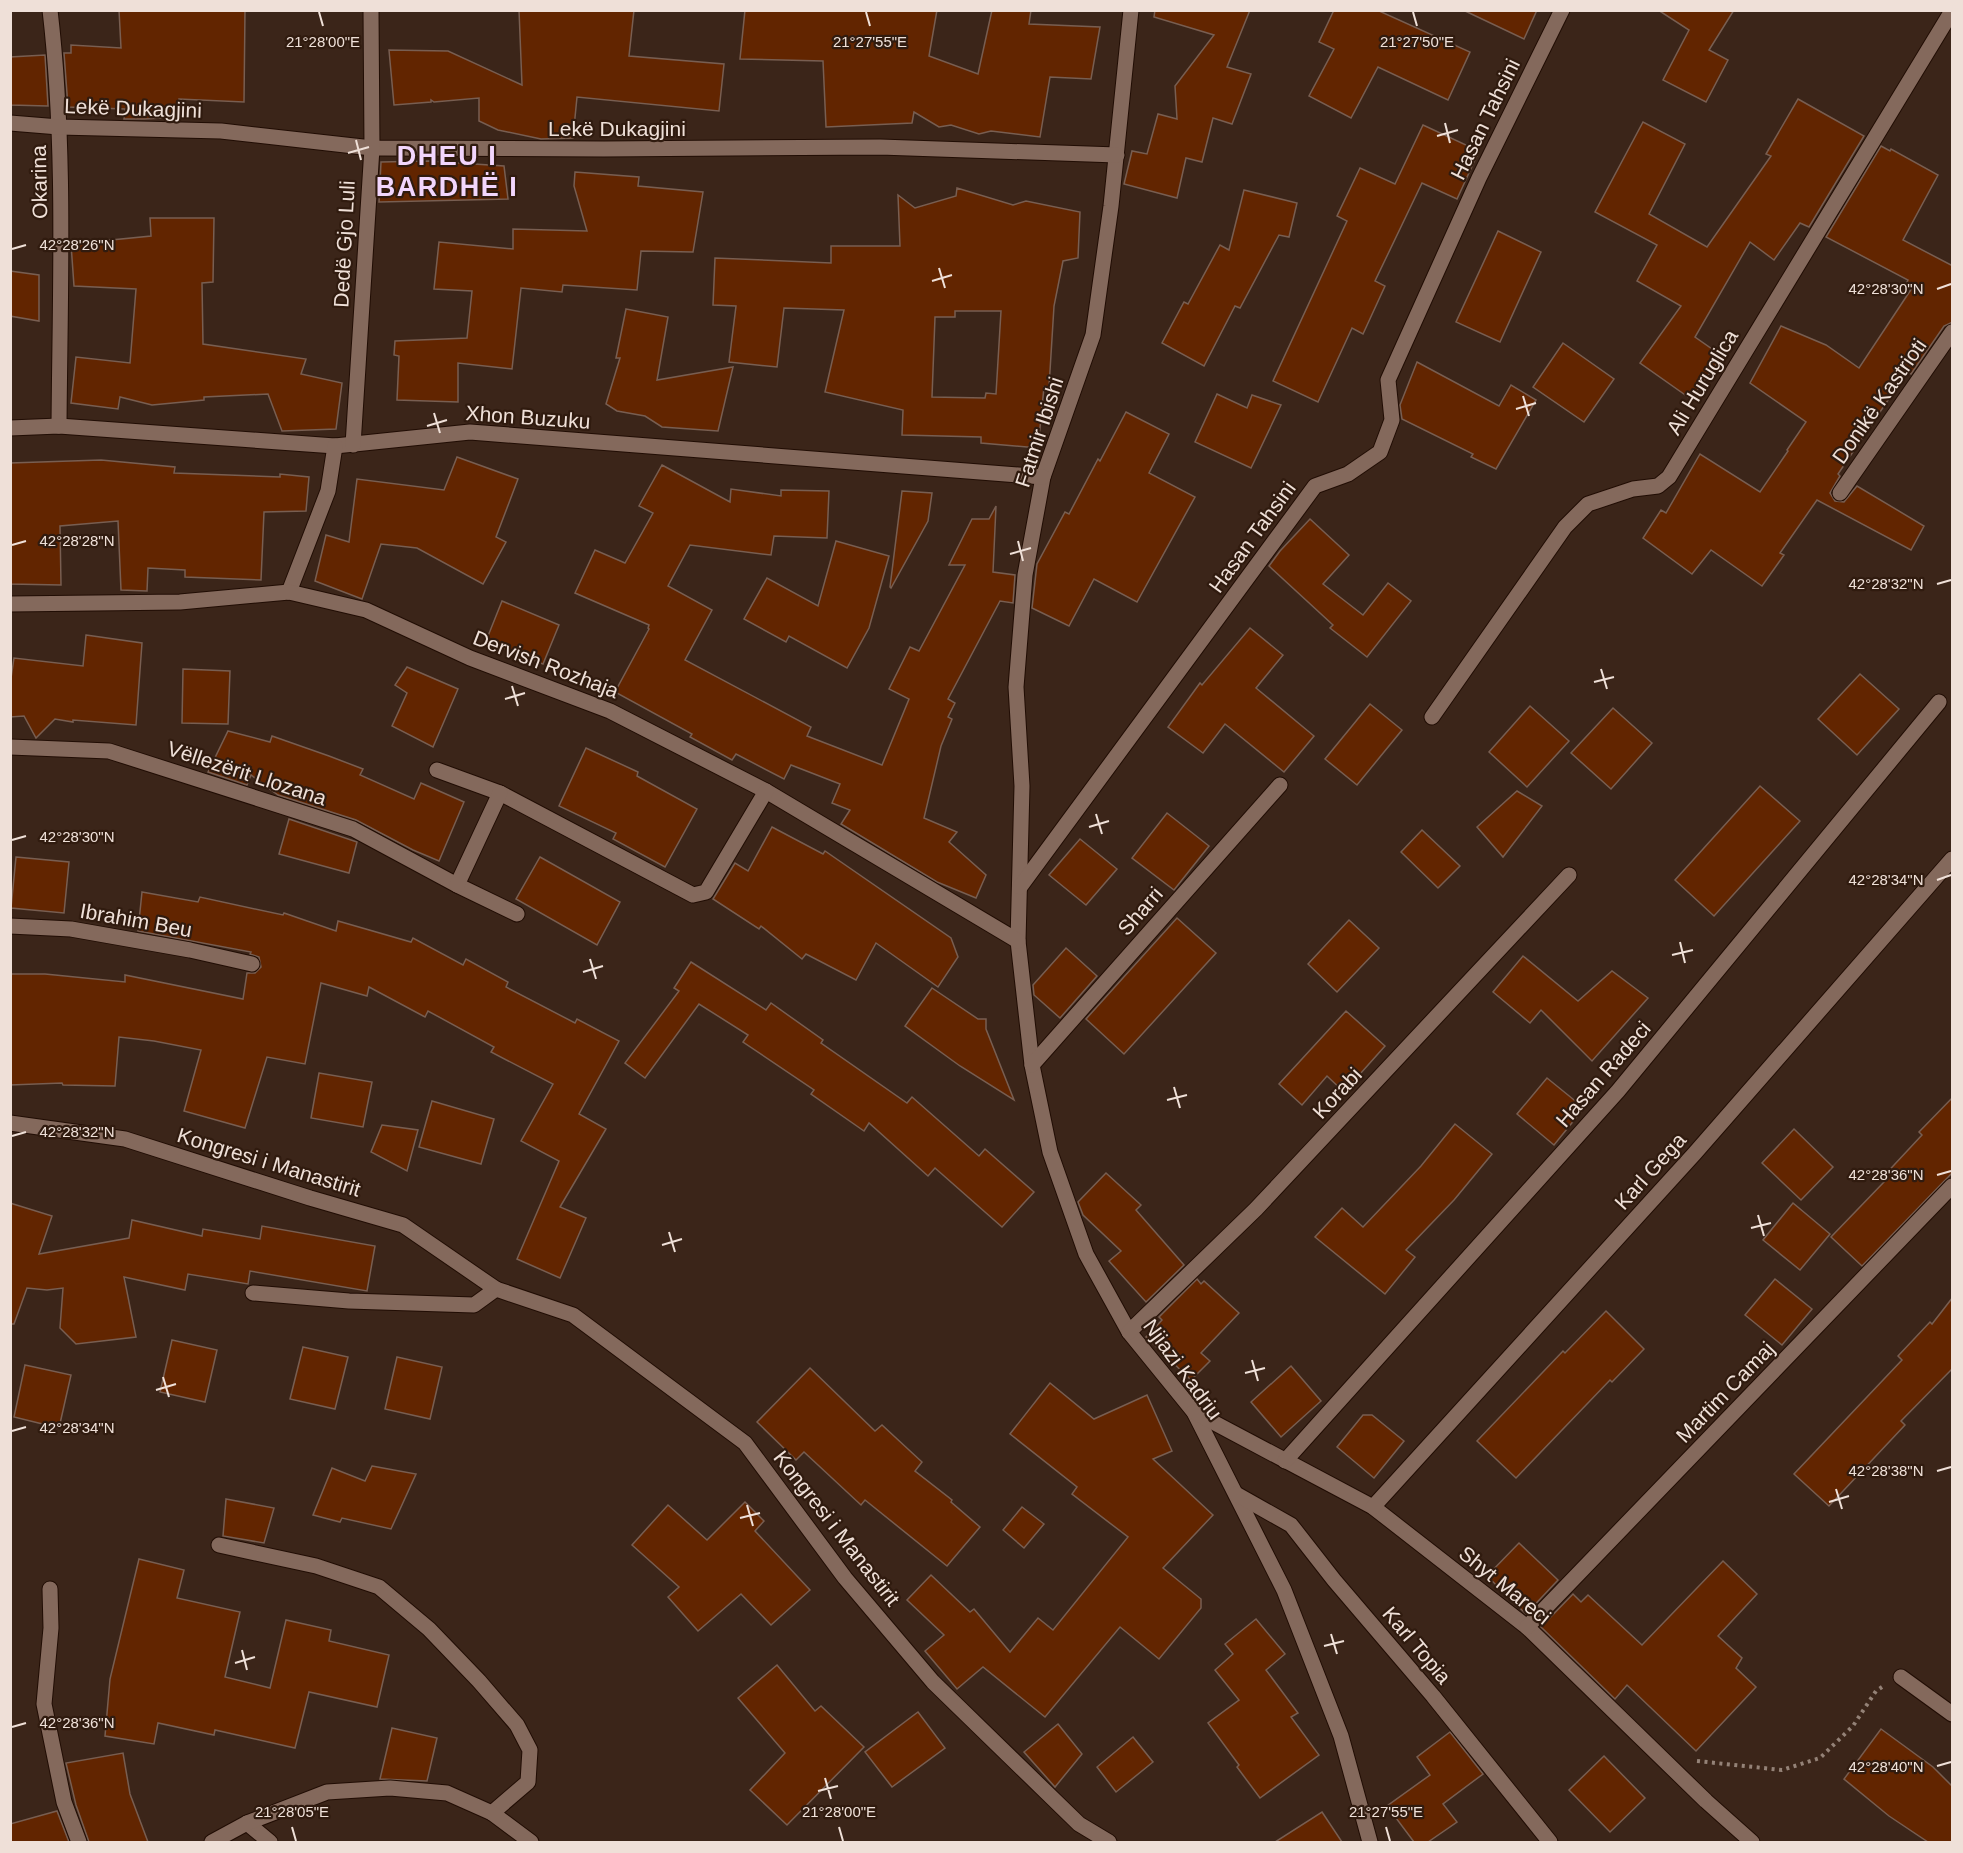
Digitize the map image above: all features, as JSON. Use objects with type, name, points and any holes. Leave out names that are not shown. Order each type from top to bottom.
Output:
[{"type":"street","name":"Okarina","points":[[50,10],[55,48],[59,127],[61,246],[59,426]]},
{"type":"street","name":"Dedë Gjo Luli","points":[[353,445],[372,148],[371,10]]},
{"type":"street","name":"Fatmir Ibishi","points":[[1018,941],[1022,786],[1016,687],[1025,576],[1043,477],[1094,335],[1117,155],[1131,10]]},
{"type":"street","name":"Hasan Tahsini","points":[[1020,887],[1316,486],[1348,474],[1380,452],[1392,420],[1388,380],[1479,178],[1562,10]]},
{"type":"street","name":"Ali Huruglica","points":[[1432,717],[1565,528],[1588,504],[1634,489],[1658,486],[1669,477],[1953,11]]},
{"type":"street","name":"Lekë Dukagjini","points":[[10,123],[59,127],[221,131],[372,148],[880,147],[1117,155]]},
{"type":"street","name":"Donikë Kastrioti","points":[[1840,494],[1953,332]]},
{"type":"street","name":"Xhon Buzuku","points":[[10,428],[59,426],[335,446],[470,432],[1043,477]]},
{"type":"street","points":[[289,592],[328,491],[335,446]]},
{"type":"street","name":"Dervish Rozhaja","points":[[10,604],[180,602],[289,592],[366,610],[470,658],[610,711],[766,791],[1018,941]]},
{"type":"street","name":"Hasan Radeci","points":[[1285,1461],[1618,1091],[1939,702]]},
{"type":"street","name":"Vëllezërit Llozana","points":[[10,747],[109,751],[353,829],[457,885],[517,914]]},
{"type":"street","points":[[437,770],[500,794],[693,895],[706,892],[766,791]]},
{"type":"street","name":"Sharri","points":[[1032,1065],[1280,785]]},
{"type":"street","points":[[457,885],[500,794]]},
{"type":"street","name":"Karl Gega","points":[[1373,1507],[1695,1152],[1953,859]]},
{"type":"street","name":"Korabi","points":[[1129,1332],[1256,1209],[1569,875]]},
{"type":"street","name":"Ibrahim Beu","points":[[10,926],[71,929],[190,950],[252,964]]},
{"type":"street","name":"Njiazi Kadriu","points":[[1018,941],[1032,1065],[1050,1152],[1086,1254],[1129,1332],[1194,1412],[1284,1590],[1341,1736],[1370,1842]]},
{"type":"street","name":"Kongresi i Manastirit","points":[[10,1123],[125,1139],[310,1198],[403,1224],[496,1289],[573,1315],[745,1443],[845,1578],[933,1682],[1079,1824],[1108,1842]]},
{"type":"street","name":"Martim Camaj","points":[[1527,1627],[1953,1186]]},
{"type":"street","points":[[253,1293],[349,1301],[474,1305],[496,1289]]},
{"type":"street","name":"Shyt Mareci","points":[[1194,1412],[1373,1507],[1527,1627],[1677,1773],[1752,1842]]},
{"type":"street","name":"Karl Topia","points":[[1236,1494],[1291,1525],[1550,1842]]},
{"type":"street","points":[[219,1545],[316,1566],[379,1587],[429,1629],[517,1725],[530,1750],[528,1782],[492,1813]]},
{"type":"street","points":[[50,1589],[51,1628],[44,1704],[64,1802],[79,1842]]},
{"type":"street","points":[[1901,1677],[1953,1714]]},
{"type":"street","points":[[212,1842],[247,1823],[327,1792],[390,1788],[447,1793],[492,1813],[531,1842]]},
{"type":"street","points":[[247,1823],[270,1842]]},
{"type":"path","points":[[1677,1773],[1699,1760],[1737,1767],[1782,1770],[1820,1758],[1853,1726],[1876,1691],[1901,1677]]},
{"type":"building","points":[[119,10],[245,10],[244,102],[179,99],[180,117],[145,119],[124,119],[125,109],[68,107],[64,53],[71,53],[71,45],[121,48]]},
{"type":"building","points":[[519,10],[634,10],[629,56],[724,64],[719,111],[577,97],[573,138],[541,139],[498,130],[479,121],[479,98],[434,102],[431,100],[431,102],[394,105],[389,50],[448,51],[522,85]]},
{"type":"building","points":[[745,10],[937,10],[929,56],[978,74],[992,10],[1031,10],[1029,24],[1100,27],[1091,79],[1050,77],[1040,137],[991,131],[979,134],[951,125],[939,127],[914,112],[912,123],[826,127],[823,61],[740,59]]},
{"type":"building","points":[[1155,10],[1250,10],[1227,67],[1251,74],[1232,124],[1213,118],[1202,162],[1186,158],[1177,198],[1124,184],[1132,151],[1147,154],[1158,114],[1177,119],[1175,86],[1214,35],[1154,17]]},
{"type":"building","points":[[1334,10],[1377,10],[1470,52],[1448,100],[1378,67],[1351,118],[1309,96],[1334,49],[1319,42]]},
{"type":"building","points":[[1463,10],[1537,10],[1524,39]]},
{"type":"building","points":[[1658,10],[1734,10],[1709,50],[1728,60],[1706,102],[1663,80],[1689,30]]},
{"type":"building","points":[[45,55],[48,106],[10,105],[10,57]]},
{"type":"building","points":[[1798,99],[1864,136],[1809,227],[1800,223],[1774,260],[1750,242],[1695,337],[1722,356],[1691,399],[1640,363],[1681,306],[1637,281],[1657,245],[1595,212],[1643,122],[1685,144],[1649,214],[1707,247],[1771,156],[1766,154]]},
{"type":"building","points":[[1423,125],[1479,151],[1457,199],[1422,183],[1375,281],[1385,286],[1363,334],[1352,328],[1318,402],[1273,381],[1347,221],[1337,216],[1360,168],[1395,184]]},
{"type":"building","points":[[1881,146],[1890,151],[1891,149],[1938,175],[1903,240],[1953,266],[1953,322],[1944,326],[1911,374],[1907,372],[1838,474],[1840,476],[1830,493],[1835,501],[1844,502],[1857,486],[1924,526],[1911,550],[1817,500],[1780,553],[1784,555],[1762,586],[1711,550],[1692,574],[1643,538],[1661,510],[1666,513],[1700,454],[1760,492],[1788,451],[1806,422],[1750,383],[1781,326],[1826,345],[1859,368],[1914,285],[1826,237]]},
{"type":"building","points":[[429,161],[504,166],[508,199],[379,202],[381,162]]},
{"type":"building","points":[[575,172],[639,177],[638,186],[703,192],[693,252],[641,251],[637,290],[563,285],[562,292],[521,288],[512,369],[458,363],[458,402],[397,400],[399,356],[394,355],[395,341],[467,338],[472,291],[434,289],[439,242],[513,249],[513,229],[587,231],[574,186]]},
{"type":"building","points":[[957,188],[1013,205],[1026,201],[1080,212],[1078,258],[1063,261],[1054,306],[1049,387],[1044,387],[1038,448],[981,443],[981,437],[902,435],[903,410],[825,392],[844,310],[784,308],[777,367],[729,362],[736,306],[713,305],[715,258],[831,263],[831,246],[900,246],[898,195],[915,208],[956,196]],"holes":[[[955,311],[1001,311],[996,394],[986,393],[985,398],[932,397],[935,317],[955,317]]]},
{"type":"building","points":[[1244,190],[1297,203],[1289,237],[1279,235],[1240,308],[1235,306],[1204,366],[1162,343],[1184,302],[1188,304],[1220,245],[1229,250]]},
{"type":"building","points":[[150,218],[214,218],[213,282],[202,283],[203,344],[306,359],[301,374],[342,383],[336,429],[282,431],[268,394],[204,397],[204,400],[152,405],[120,397],[118,409],[71,403],[76,357],[130,363],[136,289],[74,286],[71,244],[151,236]]},
{"type":"building","points":[[1498,231],[1541,252],[1500,342],[1456,322]]},
{"type":"building","points":[[10,271],[39,275],[39,321],[10,316]]},
{"type":"building","points":[[626,309],[668,317],[657,380],[733,367],[718,431],[662,427],[645,416],[617,411],[606,404],[620,358],[616,358]]},
{"type":"building","points":[[1563,343],[1614,379],[1584,422],[1533,387]]},
{"type":"building","points":[[1417,362],[1499,406],[1511,385],[1536,400],[1496,469],[1471,457],[1473,454],[1402,419],[1400,405]]},
{"type":"building","points":[[1217,394],[1247,408],[1252,395],[1281,405],[1251,468],[1195,442]]},
{"type":"building","points":[[1126,412],[1169,434],[1149,473],[1195,497],[1137,602],[1094,579],[1069,626],[1032,608],[1037,564],[1065,512],[1069,514]]},
{"type":"building","points":[[457,457],[518,479],[496,537],[506,542],[483,584],[417,548],[381,544],[362,599],[315,581],[326,535],[349,542],[357,479],[444,490]]},
{"type":"building","points":[[101,460],[175,467],[174,473],[280,477],[280,474],[309,477],[306,511],[264,512],[261,580],[185,577],[185,570],[148,568],[147,591],[121,590],[118,521],[60,526],[61,585],[10,584],[10,463]]},
{"type":"building","points":[[662,465],[730,502],[731,489],[781,496],[781,490],[829,491],[827,538],[774,536],[771,555],[690,545],[668,586],[712,610],[685,660],[811,727],[807,736],[882,765],[909,699],[889,689],[910,647],[919,651],[965,565],[949,565],[972,519],[989,519],[996,506],[993,572],[1015,575],[1013,603],[1000,601],[948,699],[955,703],[948,717],[952,719],[941,746],[924,818],[957,832],[949,842],[986,875],[976,898],[937,882],[841,824],[850,810],[832,803],[840,784],[791,765],[784,779],[736,754],[732,760],[690,737],[692,734],[615,692],[649,629],[649,625],[575,593],[595,550],[625,563],[653,513],[639,506]]},
{"type":"building","points":[[902,491],[932,493],[928,521],[891,588],[890,587]]},
{"type":"building","points":[[1310,519],[1349,555],[1323,584],[1363,615],[1388,583],[1411,601],[1367,657],[1330,628],[1333,625],[1269,566]]},
{"type":"building","points":[[836,541],[889,556],[869,628],[847,668],[789,636],[786,642],[744,619],[767,578],[818,606]]},
{"type":"building","points":[[502,601],[559,625],[543,664],[486,641]]},
{"type":"building","points":[[1250,628],[1283,655],[1256,688],[1314,736],[1284,772],[1225,724],[1203,753],[1168,727],[1200,683],[1202,685]]},
{"type":"building","points":[[86,635],[142,643],[136,725],[55,719],[36,738],[24,716],[10,717],[10,685],[14,658],[83,666]]},
{"type":"building","points":[[407,667],[458,689],[433,747],[392,726],[407,693],[395,685]]},
{"type":"building","points":[[183,669],[230,671],[228,724],[182,723]]},
{"type":"building","points":[[1860,674],[1899,709],[1857,755],[1818,719]]},
{"type":"building","points":[[1370,704],[1402,730],[1357,785],[1325,759]]},
{"type":"building","points":[[1530,706],[1569,741],[1527,787],[1489,752]]},
{"type":"building","points":[[1613,708],[1652,743],[1611,789],[1571,753]]},
{"type":"building","points":[[228,731],[270,742],[272,736],[329,756],[363,769],[360,775],[414,799],[421,783],[464,802],[439,861],[356,820],[278,795],[251,775],[247,785],[208,772]]},
{"type":"building","points":[[586,748],[638,772],[637,776],[697,809],[665,867],[613,839],[616,833],[559,806]]},
{"type":"building","points":[[1760,786],[1800,821],[1714,916],[1675,880]]},
{"type":"building","points":[[1517,791],[1542,806],[1503,857],[1477,827]]},
{"type":"building","points":[[1167,813],[1209,846],[1174,890],[1132,858]]},
{"type":"building","points":[[289,819],[357,842],[349,873],[279,854]]},
{"type":"building","points":[[772,827],[823,854],[825,851],[951,938],[958,957],[938,987],[876,943],[856,980],[806,954],[802,959],[761,926],[759,929],[713,899],[735,863],[748,871]]},
{"type":"building","points":[[1422,830],[1460,866],[1438,888],[1401,852]]},
{"type":"building","points":[[1080,839],[1117,869],[1086,905],[1049,875]]},
{"type":"building","points":[[16,857],[69,862],[64,913],[11,908]]},
{"type":"building","points":[[540,857],[620,902],[597,945],[516,899]]},
{"type":"building","points":[[142,892],[198,902],[200,897],[283,915],[284,913],[336,931],[338,921],[411,942],[413,938],[463,965],[466,959],[508,982],[506,987],[575,1023],[577,1019],[619,1041],[579,1114],[606,1129],[560,1207],[586,1218],[560,1278],[517,1259],[559,1161],[521,1141],[553,1084],[491,1052],[494,1047],[428,1011],[425,1017],[369,987],[367,996],[321,983],[305,1064],[267,1057],[245,1128],[184,1111],[201,1050],[154,1041],[119,1037],[115,1086],[63,1085],[62,1083],[10,1085],[10,974],[45,974],[125,982],[125,975],[243,999],[247,973],[255,973],[261,967],[259,957],[250,954],[251,952],[138,931]]},
{"type":"building","points":[[1177,918],[1216,953],[1124,1054],[1086,1019]]},
{"type":"building","points":[[1349,920],[1379,948],[1337,992],[1308,964]]},
{"type":"building","points":[[1066,948],[1097,976],[1060,1018],[1034,995],[1033,985]]},
{"type":"building","points":[[1523,956],[1578,1001],[1612,971],[1648,998],[1592,1061],[1541,1010],[1530,1023],[1493,992]]},
{"type":"building","points":[[691,962],[766,1010],[771,1003],[823,1040],[821,1043],[907,1103],[912,1097],[979,1156],[985,1149],[1034,1192],[1002,1227],[935,1168],[928,1176],[869,1123],[864,1131],[811,1094],[814,1090],[743,1042],[748,1035],[699,1004],[645,1078],[625,1063],[679,991],[674,988]]},
{"type":"building","points":[[932,988],[978,1019],[986,1019],[986,1029],[1014,1100],[960,1066],[905,1026]]},
{"type":"building","points":[[1346,1011],[1385,1046],[1344,1092],[1327,1076],[1302,1105],[1279,1084]]},
{"type":"building","points":[[319,1073],[372,1082],[363,1127],[311,1118]]},
{"type":"building","points":[[1547,1078],[1584,1108],[1554,1145],[1517,1114]]},
{"type":"building","points":[[1953,1097],[1953,1172],[1862,1266],[1831,1237],[1884,1182],[1881,1179],[1922,1135],[1919,1132]]},
{"type":"building","points":[[432,1101],[494,1119],[481,1164],[419,1147]]},
{"type":"building","points":[[1455,1124],[1492,1154],[1454,1200],[1406,1250],[1415,1257],[1385,1294],[1315,1237],[1342,1208],[1363,1227],[1421,1166]]},
{"type":"building","points":[[382,1125],[418,1130],[407,1171],[371,1152]]},
{"type":"building","points":[[1794,1129],[1833,1167],[1801,1200],[1762,1163]]},
{"type":"building","points":[[1106,1173],[1141,1205],[1136,1210],[1184,1265],[1146,1302],[1109,1261],[1121,1251],[1083,1215],[1078,1202]]},
{"type":"building","points":[[10,1203],[52,1216],[39,1254],[129,1238],[132,1220],[202,1236],[203,1229],[260,1239],[262,1226],[375,1246],[367,1291],[250,1271],[248,1284],[188,1274],[185,1290],[124,1277],[136,1337],[76,1344],[60,1328],[63,1288],[47,1290],[27,1288],[14,1324],[10,1324]]},
{"type":"building","points":[[1793,1203],[1830,1234],[1800,1270],[1763,1240]]},
{"type":"building","points":[[1197,1279],[1201,1284],[1204,1281],[1239,1313],[1201,1353],[1210,1361],[1191,1380],[1146,1337],[1162,1320],[1159,1317]]},
{"type":"building","points":[[1775,1279],[1812,1309],[1782,1345],[1745,1315]]},
{"type":"building","points":[[1953,1297],[1953,1368],[1901,1421],[1905,1425],[1829,1506],[1794,1474],[1902,1360],[1898,1356],[1930,1322],[1932,1324]]},
{"type":"building","points":[[1606,1311],[1644,1349],[1612,1382],[1610,1380],[1516,1478],[1477,1441],[1563,1351],[1565,1353]]},
{"type":"building","points":[[172,1340],[217,1350],[205,1402],[160,1392]]},
{"type":"building","points":[[303,1347],[348,1357],[335,1409],[290,1399]]},
{"type":"building","points":[[397,1357],[442,1367],[430,1419],[385,1409]]},
{"type":"building","points":[[25,1365],[71,1375],[59,1428],[14,1417]]},
{"type":"building","points":[[1291,1366],[1321,1401],[1281,1437],[1251,1402]]},
{"type":"building","points":[[810,1368],[875,1431],[882,1425],[922,1462],[915,1471],[952,1500],[951,1502],[980,1527],[947,1566],[865,1500],[861,1505],[804,1452],[796,1460],[757,1422]]},
{"type":"building","points":[[1050,1383],[1094,1419],[1147,1395],[1172,1451],[1153,1459],[1213,1515],[1163,1568],[1201,1599],[1201,1608],[1159,1659],[1120,1627],[1045,1717],[983,1667],[957,1689],[925,1651],[944,1635],[907,1600],[931,1575],[970,1612],[974,1609],[1010,1652],[1038,1618],[1053,1630],[1128,1537],[1072,1494],[1077,1487],[1010,1434]]},
{"type":"building","points":[[1363,1415],[1372,1415],[1404,1441],[1374,1478],[1337,1447]]},
{"type":"building","points":[[372,1466],[416,1474],[391,1529],[342,1518],[340,1522],[313,1515],[332,1468],[365,1481]]},
{"type":"building","points":[[226,1499],[274,1508],[264,1543],[223,1536]]},
{"type":"building","points":[[745,1502],[764,1521],[755,1531],[810,1590],[771,1625],[741,1594],[698,1631],[668,1597],[679,1587],[632,1545],[668,1505],[707,1540]]},
{"type":"building","points":[[1022,1507],[1044,1524],[1024,1548],[1003,1530]]},
{"type":"building","points":[[1519,1543],[1558,1580],[1526,1614],[1487,1576]]},
{"type":"building","points":[[139,1559],[184,1570],[177,1598],[240,1612],[225,1677],[270,1688],[286,1620],[331,1630],[329,1641],[389,1655],[377,1707],[309,1692],[295,1748],[215,1730],[214,1735],[158,1723],[154,1744],[105,1736],[110,1679]]},
{"type":"building","points":[[1723,1561],[1757,1594],[1718,1636],[1742,1658],[1736,1668],[1756,1687],[1696,1751],[1627,1685],[1615,1699],[1541,1627],[1573,1594],[1581,1602],[1588,1595],[1642,1645]]},
{"type":"building","points":[[1256,1619],[1285,1654],[1266,1670],[1298,1713],[1291,1717],[1319,1755],[1260,1798],[1208,1723],[1239,1700],[1215,1670],[1233,1654],[1225,1644]]},
{"type":"building","points":[[777,1665],[815,1711],[821,1706],[864,1747],[787,1825],[750,1790],[785,1753],[738,1698]]},
{"type":"building","points":[[918,1712],[945,1748],[892,1787],[865,1752]]},
{"type":"building","points":[[1058,1724],[1082,1754],[1055,1787],[1024,1752]]},
{"type":"building","points":[[392,1728],[437,1738],[427,1781],[380,1779]]},
{"type":"building","points":[[1881,1729],[1933,1767],[1953,1787],[1953,1842],[1928,1842],[1889,1816],[1844,1779]]},
{"type":"building","points":[[1450,1732],[1483,1774],[1443,1804],[1457,1822],[1428,1842],[1414,1842],[1387,1806],[1430,1775],[1417,1757]]},
{"type":"building","points":[[1133,1737],[1153,1762],[1116,1792],[1097,1767]]},
{"type":"building","points":[[123,1753],[130,1794],[148,1842],[89,1842],[76,1805],[66,1763]]},
{"type":"building","points":[[1604,1756],[1645,1798],[1610,1832],[1569,1790]]},
{"type":"building","points":[[57,1811],[69,1842],[10,1842],[10,1824]]},
{"type":"building","points":[[1322,1812],[1342,1842],[1275,1842]]},
{"type":"district","name":"DHEU I BARDHË I","points":[[447,172]]}]
